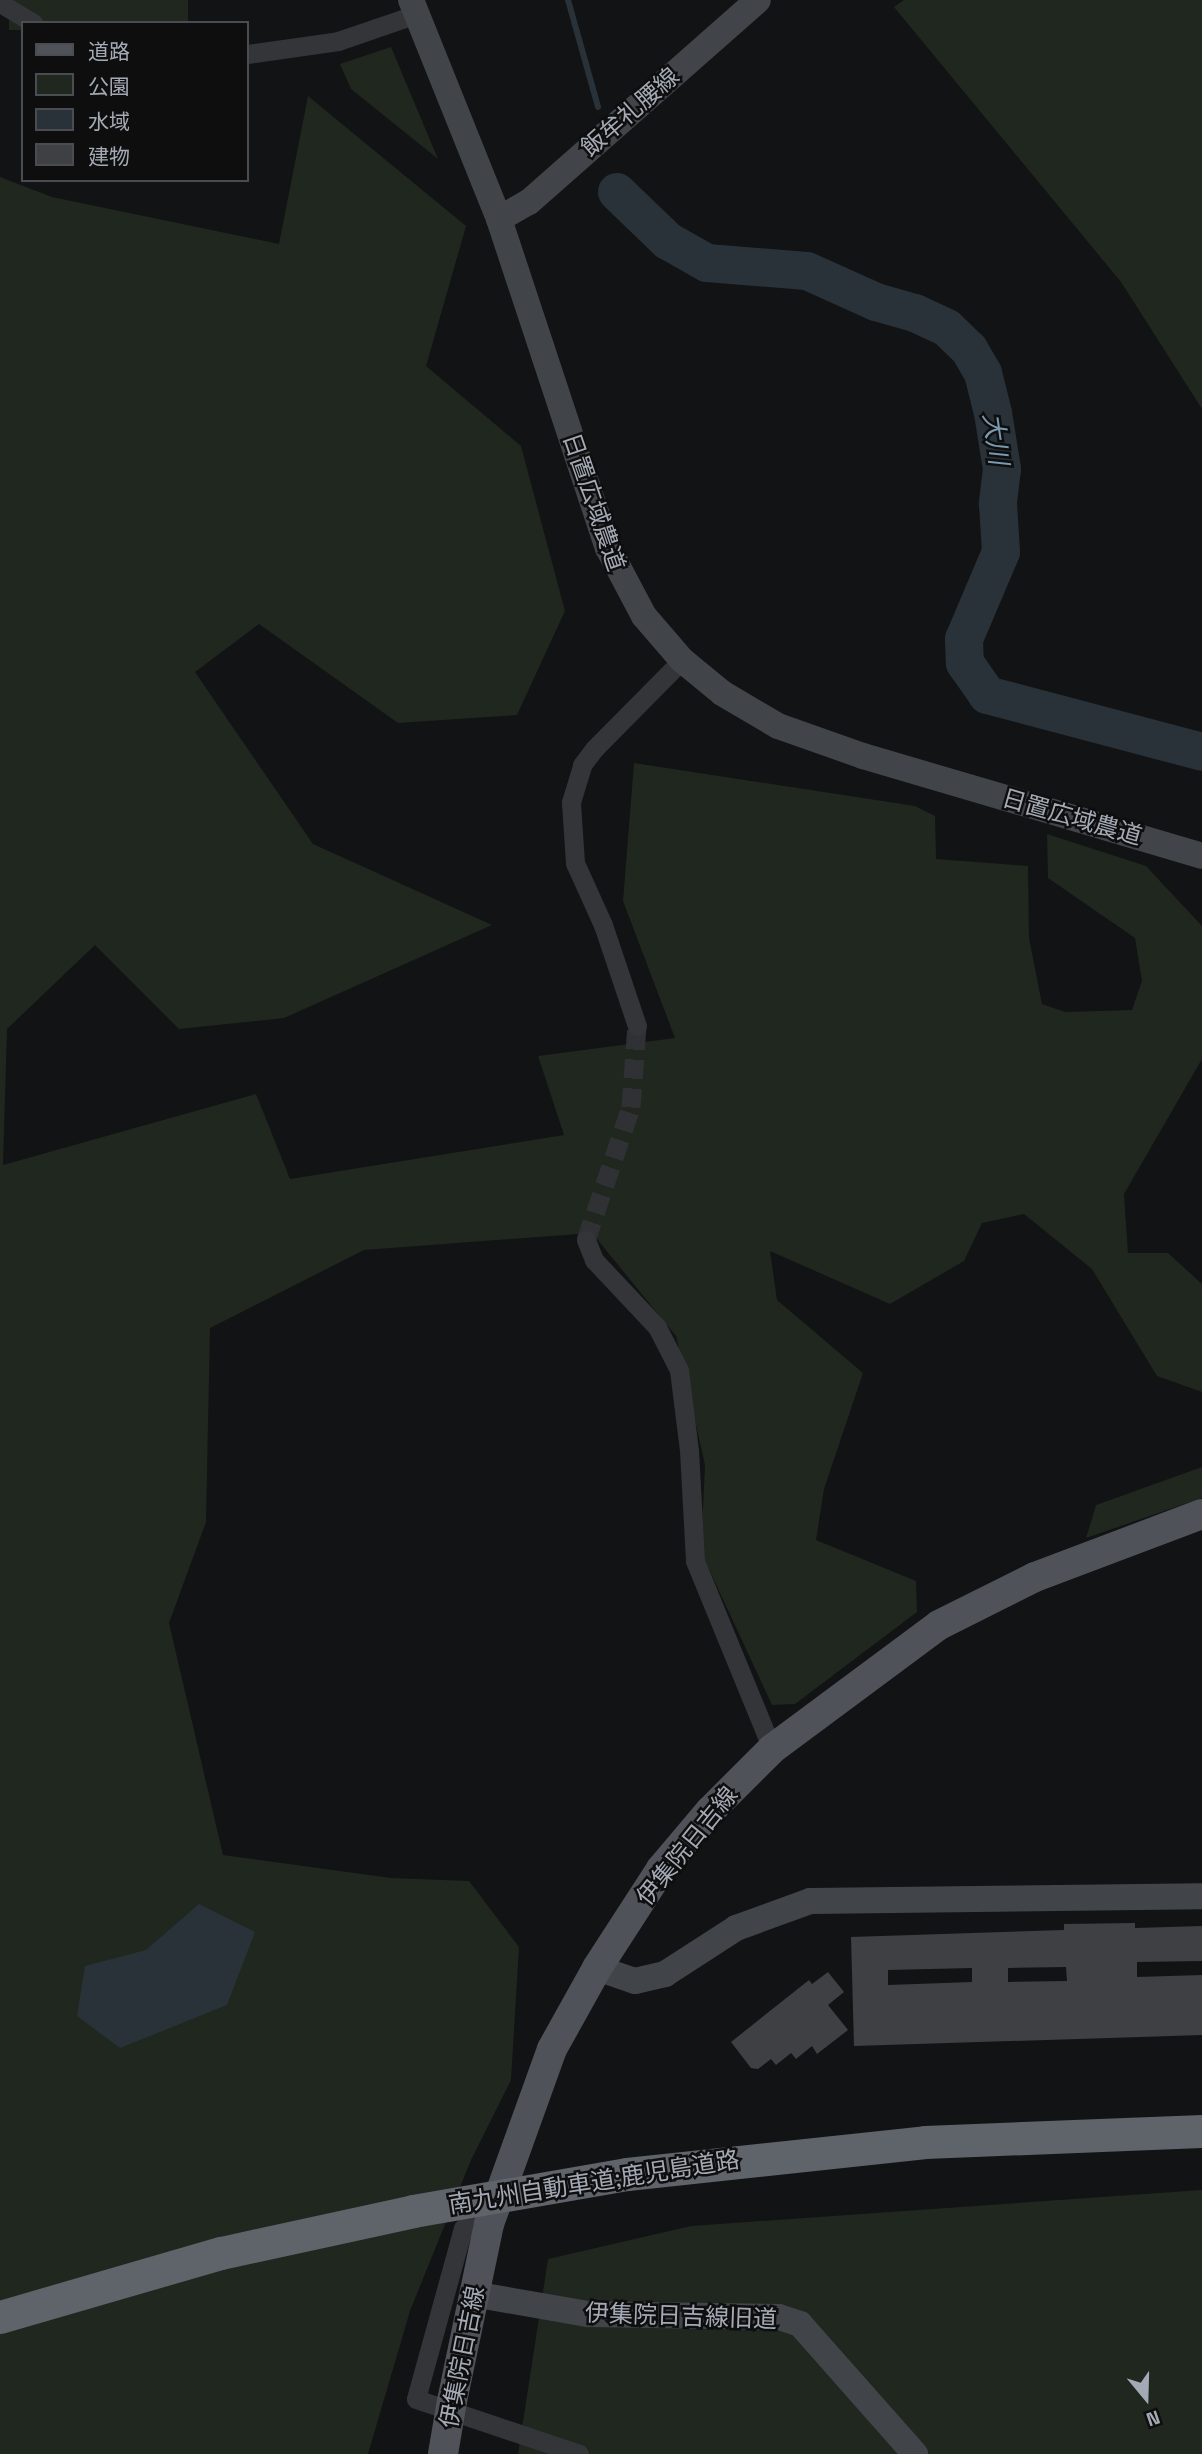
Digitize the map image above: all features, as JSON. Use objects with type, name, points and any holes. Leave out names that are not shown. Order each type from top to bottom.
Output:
[{"type":"highway","name":"南九州自動車道;鹿児島道路","points":[[0,2317],[221,2253],[413,2211],[627,2174],[925,2142],[1202,2132]]},
{"type":"main road","name":"伊集院日吉線","points":[[443,2454],[489,2224],[552,2049],[597,1968],[661,1869],[710,1811],[772,1749],[939,1625],[1035,1577],[1202,1514]]},
{"type":"street","name":"飯牟礼腰線","points":[[499,219],[529,202],[758,0]]},
{"type":"street","points":[[0,3],[30,21]]},
{"type":"street","name":"日置広域農道","points":[[414,7],[499,219],[615,567],[644,617],[682,660],[722,693],[778,726],[863,756],[1202,856]]},
{"type":"street","points":[[248,54],[338,41],[414,7]]},
{"type":"street","points":[[637,1026],[603,925],[575,863],[571,802],[582,765],[594,749],[682,660]]},
{"type":"street","points":[[586,1240],[594,1260],[657,1326],[679,1370],[689,1450],[693,1552],[772,1749]]},
{"type":"street","points":[[597,1968],[635,1981],[665,1974],[736,1928],[810,1901],[1202,1896]]},
{"type":"street","points":[[489,2224],[463,2228],[416,2399],[579,2454]]},
{"type":"street","name":"伊集院日吉線旧道","points":[[473,2294],[588,2314],[789,2320],[800,2324],[915,2454]]},
{"type":"green space","points":[[9,0],[188,0],[188,21],[21,21],[21,30],[9,30]]},
{"type":"green space","points":[[904,0],[1202,0],[1202,409],[1121,282],[894,7]]},
{"type":"green space","points":[[391,47],[438,159],[351,89],[340,64]]},
{"type":"green space","points":[[308,96],[466,226],[426,366],[521,446],[565,611],[517,715],[398,723],[259,624],[195,672],[313,844],[492,925],[284,1018],[179,1029],[95,945],[7,1029],[3,1165],[256,1094],[290,1179],[564,1135],[538,1056],[675,1038],[623,901],[634,763],[915,806],[935,816],[936,859],[1028,866],[1029,938],[1042,1004],[1065,1012],[1132,1010],[1142,981],[1135,938],[1048,878],[1047,834],[1146,866],[1202,926],[1202,1059],[1124,1194],[1128,1253],[1168,1253],[1202,1284],[1202,1392],[1157,1376],[1092,1269],[1024,1214],[982,1223],[964,1261],[890,1304],[770,1251],[777,1300],[863,1373],[824,1489],[816,1540],[916,1581],[917,1612],[795,1704],[772,1705],[701,1552],[705,1465],[676,1336],[592,1233],[364,1250],[210,1328],[206,1522],[169,1623],[223,1855],[391,1878],[469,1881],[519,1947],[511,2080],[471,2160],[410,2311],[368,2454],[0,2454],[0,177],[52,197],[279,244]]},
{"type":"green space","points":[[1202,1467],[1202,1498],[1086,1538],[1096,1505]]},
{"type":"green space","points":[[1202,2190],[1202,2454],[518,2454],[548,2259],[691,2226]]},
{"type":"water","points":[[199,1904],[255,1932],[227,2005],[120,2048],[77,2016],[85,1966],[146,1950]]},
{"type":"building","points":[[1135,1923],[1135,1928],[1202,1926],[1202,1961],[1137,1962],[1137,1977],[1202,1975],[1202,2035],[854,2046],[851,1937],[1064,1930],[1064,1924]],"holes":[[[1066,1967],[1067,1981],[1008,1982],[1008,1968]],[[972,1968],[972,1982],[888,1985],[888,1970]]]},
{"type":"building","points":[[828,1972],[844,1992],[828,2005],[848,2030],[817,2054],[812,2046],[796,2059],[791,2053],[776,2065],[771,2059],[758,2069],[751,2068],[731,2042],[809,1980],[812,1984]]},
{"type":"waterway","points":[[568,0],[598,107]]},
{"type":"waterway","name":"大川","points":[[617,192],[668,241],[707,263],[807,271],[876,302],[915,313],[947,328],[969,349],[983,373],[1002,469],[998,504],[1001,552],[964,639],[965,663],[987,695],[1202,752]]},
{"type":"tunnel","points":[[586,1240],[631,1107],[637,1026]]}]
